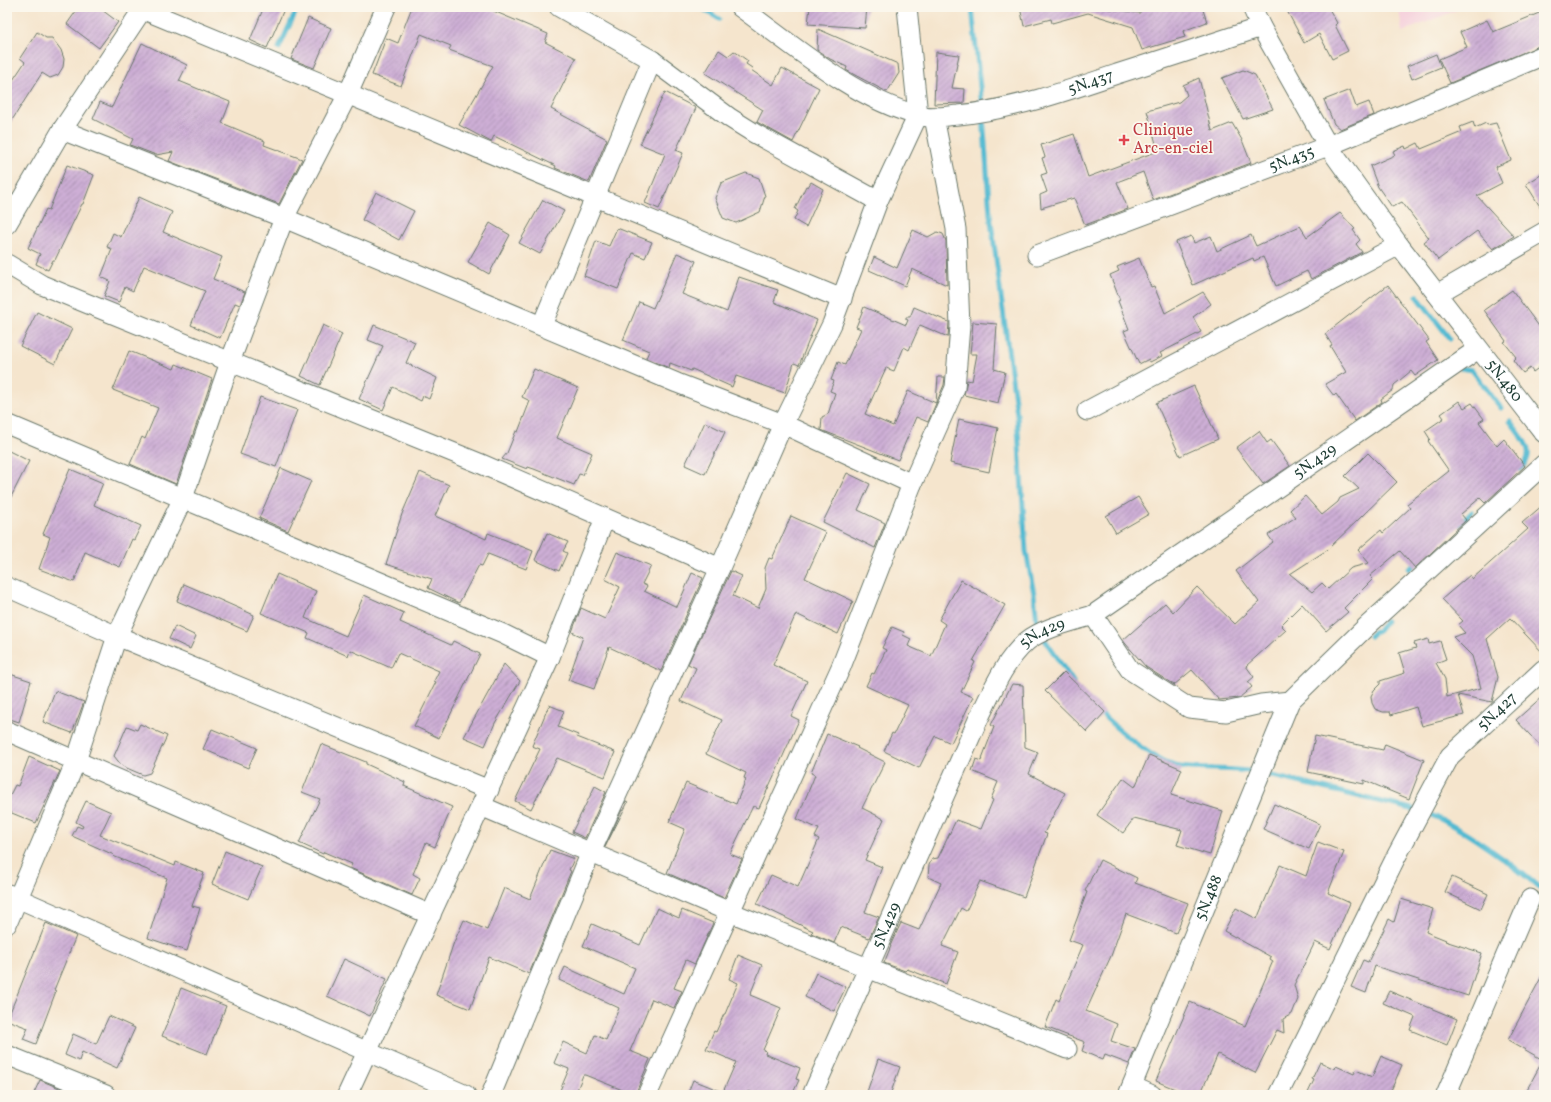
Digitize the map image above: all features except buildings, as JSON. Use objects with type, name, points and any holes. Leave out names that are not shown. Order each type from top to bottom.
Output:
[{"type":"street","points":[[7,924],[13,896],[76,761],[117,636],[183,498],[230,362],[284,218],[348,94],[386,7]]},
{"type":"street","points":[[559,7],[652,60],[748,129],[878,202]]},
{"type":"street","points":[[740,7],[827,70],[858,89],[890,105],[926,116]]},
{"type":"street","points":[[647,1095],[841,667],[912,484],[955,388],[960,326],[956,229],[926,116],[907,7]]},
{"type":"street","name":"5N.480","points":[[1252,7],[1261,27],[1328,146],[1399,245],[1544,433]]},
{"type":"street","points":[[7,224],[62,130],[141,8],[842,299]]},
{"type":"street","name":"5N.437","points":[[926,116],[989,112],[1035,101],[1261,27]]},
{"type":"street","name":"5N.435","points":[[1037,255],[1328,146],[1544,56]]},
{"type":"street","points":[[542,325],[652,60]]},
{"type":"street","points":[[491,1095],[591,852],[720,568],[783,424],[832,324],[878,202],[926,116]]},
{"type":"street","points":[[62,130],[284,218],[678,383],[783,424],[912,484]]},
{"type":"street","points":[[1437,294],[1544,232]]},
{"type":"street","points":[[1087,411],[1399,245]]},
{"type":"street","points":[[7,264],[42,285],[81,302],[479,464],[720,568]]},
{"type":"street","name":"5N.429","points":[[812,1095],[978,722],[1004,667],[1028,641],[1052,628],[1093,615],[1478,349]]},
{"type":"street","points":[[7,424],[503,634],[550,657]]},
{"type":"street","points":[[1093,615],[1130,670],[1189,708],[1226,712],[1260,704],[1290,701],[1366,627],[1544,464]]},
{"type":"street","points":[[347,1095],[550,657],[605,518]]},
{"type":"street","points":[[7,587],[485,798],[591,852],[730,912],[1067,1049]]},
{"type":"street","name":"5N.427","points":[[1278,1095],[1397,855],[1426,802],[1437,777],[1450,756],[1544,668]]},
{"type":"street","name":"5N.488","points":[[1130,1091],[1290,701]]},
{"type":"street","points":[[7,731],[431,915]]},
{"type":"street","points":[[13,896],[466,1095]]},
{"type":"street","points":[[1446,1095],[1530,899]]},
{"type":"street","points":[[7,1055],[106,1095]]},
{"type":"street","points":[[1130,1091],[1152,1095]]},
{"type":"shaded area","points":[[1399,7],[1464,7],[1402,32]]},
{"type":"waterway","points":[[279,48],[298,7]]},
{"type":"waterway","points":[[700,7],[719,19]]},
{"type":"waterway","points":[[972,7],[982,107]]},
{"type":"waterway","points":[[983,115],[990,214],[1017,415],[1026,551],[1034,594],[1037,623],[1045,640],[1073,682]]},
{"type":"waterway","points":[[1417,296],[1450,339]]},
{"type":"waterway","points":[[1461,368],[1472,370],[1501,408]]},
{"type":"waterway","points":[[1510,421],[1523,439],[1528,451],[1528,457],[1520,469]]},
{"type":"waterway","points":[[1460,524],[1472,512]]},
{"type":"waterway","points":[[1409,569],[1417,563]]},
{"type":"waterway","points":[[1370,636],[1375,631],[1377,632],[1386,621]]},
{"type":"waterway","points":[[1098,710],[1114,726],[1136,744],[1171,764],[1190,768],[1257,772]]},
{"type":"waterway","points":[[1264,774],[1416,810]]},
{"type":"waterway","points":[[1424,812],[1454,826],[1487,847],[1544,892]]},
{"type":"place","name":"Clinique Arc-en-ciel","points":[[1124,140]]}]
